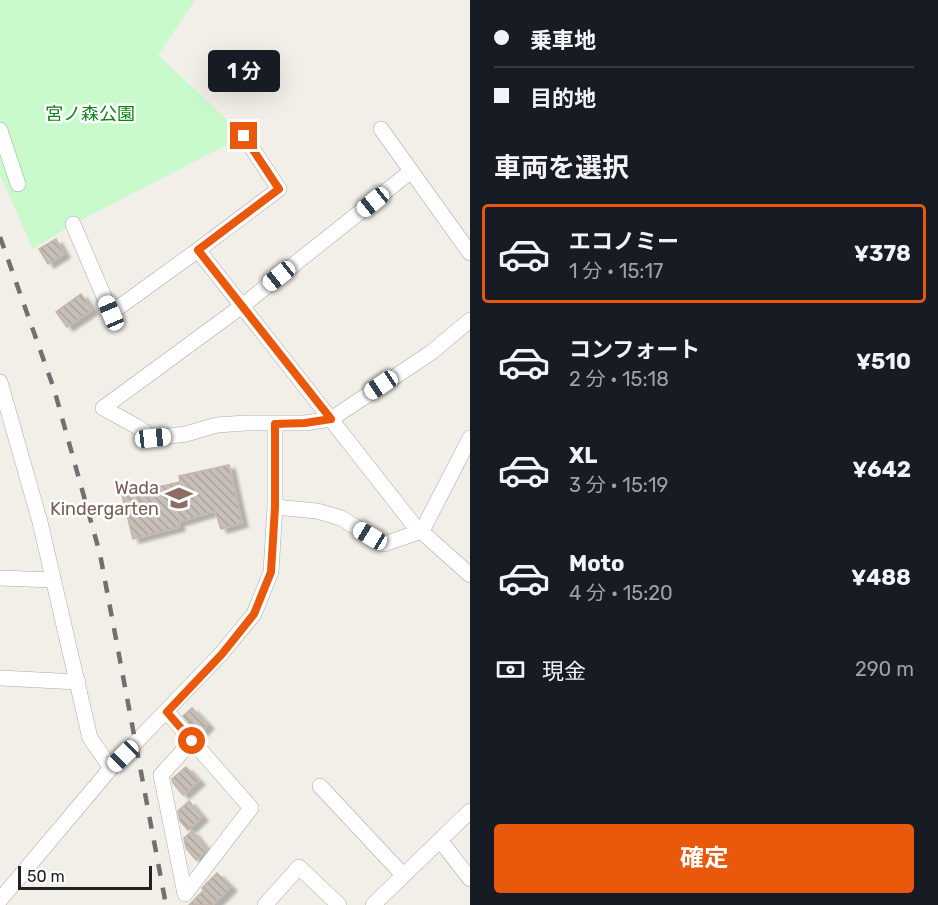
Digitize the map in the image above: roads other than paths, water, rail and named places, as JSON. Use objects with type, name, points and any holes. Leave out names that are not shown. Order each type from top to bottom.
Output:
[{"type":"street","points":[[381,129],[470,253]]},
{"type":"street","points":[[0,130],[18,184]]},
{"type":"street","points":[[73,224],[111,313],[279,189],[244,136]]},
{"type":"street","points":[[410,172],[242,306],[103,408],[153,438],[186,434],[217,425],[305,423],[331,419],[432,352],[470,320]]},
{"type":"street","points":[[198,250],[413,524],[470,575]]},
{"type":"street","points":[[0,382],[30,483],[90,738],[111,768]]},
{"type":"street","points":[[0,900],[111,768],[222,654],[254,614],[271,572],[275,507],[275,424]]},
{"type":"street","points":[[275,507],[317,511],[341,518],[384,544],[422,531],[470,438]]},
{"type":"street","points":[[0,578],[52,580]]},
{"type":"street","points":[[0,678],[78,682]]},
{"type":"street","points":[[167,712],[251,808],[185,894],[161,776],[192,741]]},
{"type":"street","points":[[320,786],[403,875]]},
{"type":"street","points":[[373,905],[470,811]]},
{"type":"street","points":[[440,840],[470,879]]},
{"type":"street","points":[[265,905],[298,867],[339,905]]},
{"type":"railway","points":[[0,237],[54,389],[100,554],[166,905]]},
{"type":"place","name":"Wada Kindergarten","points":[[179,498]]},
{"type":"park label","name":"宮ノ森公園","points":[[90,114]]}]
